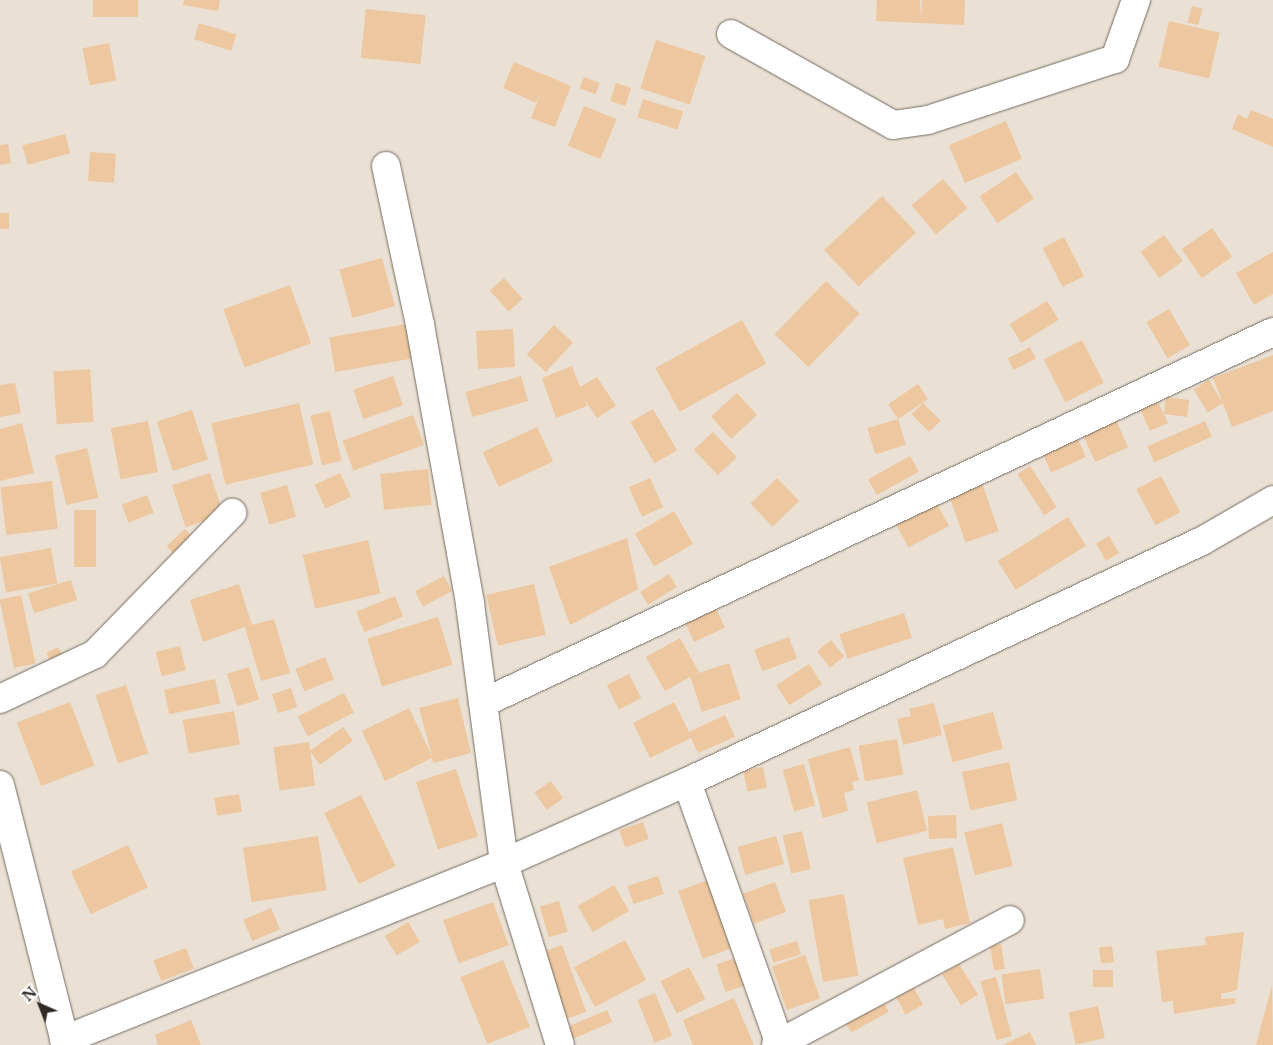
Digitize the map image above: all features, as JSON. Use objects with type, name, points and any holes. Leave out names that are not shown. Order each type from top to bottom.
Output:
[{"type":"street","points":[[731,34],[893,125],[928,120],[1114,59],[1136,0]]},
{"type":"street","points":[[386,166],[440,432],[483,703],[504,863],[560,1045]]},
{"type":"street","points":[[483,703],[1273,332]]},
{"type":"street","points":[[0,785],[65,1042],[504,863],[687,782],[1202,541],[1273,500]]},
{"type":"street","points":[[0,699],[95,654],[232,513]]},
{"type":"street","points":[[687,782],[778,1044],[1010,920]]},
{"type":"building","points":[[93,0],[138,0],[138,17],[93,17]]},
{"type":"building","points":[[184,0],[220,0],[218,11],[183,5]]},
{"type":"building","points":[[877,0],[920,0],[921,19],[922,0],[965,0],[964,25],[876,21]]},
{"type":"building","points":[[1192,6],[1203,9],[1198,25],[1188,22]]},
{"type":"building","points":[[366,9],[426,15],[421,64],[361,58]]},
{"type":"building","points":[[1169,21],[1220,33],[1209,78],[1158,67]]},
{"type":"building","points":[[199,23],[236,34],[231,51],[194,39]]},
{"type":"building","points":[[656,40],[705,56],[690,105],[640,89]]},
{"type":"building","points":[[109,43],[116,80],[90,85],[82,48]]},
{"type":"building","points":[[514,62],[571,86],[555,127],[531,118],[542,90],[536,103],[503,88]]},
{"type":"building","points":[[584,77],[600,83],[596,94],[580,88]]},
{"type":"building","points":[[616,83],[631,88],[625,106],[610,101]]},
{"type":"building","points":[[643,99],[683,111],[678,129],[637,117]]},
{"type":"building","points":[[584,106],[616,119],[600,159],[568,146]]},
{"type":"building","points":[[1251,110],[1273,119],[1273,147],[1232,129],[1238,114],[1247,119]]},
{"type":"building","points":[[1006,121],[1022,159],[965,183],[949,145]]},
{"type":"building","points":[[65,134],[70,153],[28,165],[22,145]]},
{"type":"building","points":[[8,144],[11,163],[0,165],[0,145]]},
{"type":"building","points":[[90,152],[116,154],[114,183],[88,181]]},
{"type":"building","points":[[1016,172],[1034,199],[997,223],[980,197]]},
{"type":"building","points":[[943,179],[967,208],[936,234],[912,205]]},
{"type":"building","points":[[882,196],[916,233],[858,286],[824,250]]},
{"type":"building","points":[[0,213],[9,213],[9,229],[0,229]]},
{"type":"building","points":[[1212,228],[1232,257],[1202,278],[1182,249]]},
{"type":"building","points":[[1164,235],[1183,261],[1159,278],[1141,252]]},
{"type":"building","points":[[1064,237],[1084,276],[1063,287],[1043,248]]},
{"type":"building","points":[[1273,252],[1273,294],[1254,305],[1236,273]]},
{"type":"building","points":[[382,258],[395,306],[352,318],[339,269]]},
{"type":"building","points":[[504,278],[523,299],[509,312],[490,291]]},
{"type":"building","points":[[826,281],[860,314],[808,367],[775,334]]},
{"type":"building","points":[[290,285],[311,343],[244,368],[223,309]]},
{"type":"building","points":[[1047,301],[1059,320],[1021,343],[1010,324]]},
{"type":"building","points":[[1169,309],[1190,345],[1167,358],[1146,322]]},
{"type":"building","points":[[742,320],[766,364],[680,412],[655,368]]},
{"type":"building","points":[[406,324],[412,358],[335,372],[329,338]]},
{"type":"building","points":[[554,325],[573,343],[546,372],[527,354]]},
{"type":"building","points":[[513,329],[515,367],[478,369],[476,331]]},
{"type":"building","points":[[1082,340],[1104,383],[1065,402],[1044,360]]},
{"type":"building","points":[[1030,347],[1036,359],[1014,370],[1008,358]]},
{"type":"building","points":[[1273,355],[1273,411],[1232,427],[1213,378]]},
{"type":"building","points":[[572,366],[580,387],[597,377],[616,406],[597,418],[584,399],[587,406],[556,418],[542,378]]},
{"type":"building","points":[[90,369],[94,422],[57,424],[53,372]]},
{"type":"building","points":[[393,376],[403,405],[363,419],[353,390]]},
{"type":"building","points":[[521,376],[528,401],[472,417],[465,392]]},
{"type":"building","points":[[1209,380],[1223,403],[1207,412],[1194,389]]},
{"type":"building","points":[[15,383],[21,413],[0,417],[0,385]]},
{"type":"building","points":[[918,384],[928,399],[898,419],[888,404]]},
{"type":"building","points":[[737,393],[757,415],[731,439],[711,416]]},
{"type":"building","points":[[1166,397],[1189,400],[1187,417],[1164,414]]},
{"type":"building","points":[[1157,400],[1168,423],[1150,431],[1140,409]]},
{"type":"building","points":[[299,403],[313,464],[225,485],[211,423]]},
{"type":"building","points":[[923,403],[941,421],[929,432],[912,414]]},
{"type":"building","points":[[653,409],[677,451],[654,464],[630,422]]},
{"type":"building","points":[[192,410],[208,459],[173,471],[157,421]]},
{"type":"building","points":[[330,411],[341,461],[322,465],[311,415]]},
{"type":"building","points":[[413,415],[424,445],[353,471],[343,441]]},
{"type":"building","points":[[1115,418],[1128,447],[1095,462],[1082,433]]},
{"type":"building","points":[[898,419],[906,445],[875,454],[867,428]]},
{"type":"building","points":[[148,421],[158,472],[121,479],[111,428]]},
{"type":"building","points":[[1205,421],[1212,437],[1154,462],[1147,447]]},
{"type":"building","points":[[22,423],[34,473],[0,481],[0,429]]},
{"type":"building","points":[[537,427],[553,461],[499,487],[483,452]]},
{"type":"building","points":[[713,432],[737,458],[718,475],[694,450]]},
{"type":"building","points":[[1077,437],[1086,457],[1051,473],[1042,452]]},
{"type":"building","points":[[87,448],[98,498],[66,505],[55,455]]},
{"type":"building","points":[[910,456],[919,472],[877,495],[868,479]]},
{"type":"building","points":[[1030,466],[1057,507],[1044,515],[1017,474]]},
{"type":"building","points":[[428,469],[432,505],[384,510],[380,474]]},
{"type":"building","points":[[210,473],[224,515],[186,527],[172,485]]},
{"type":"building","points":[[340,473],[351,497],[326,508],[315,485]]},
{"type":"building","points":[[1161,476],[1180,512],[1156,525],[1136,489]]},
{"type":"building","points":[[650,478],[663,507],[642,517],[629,487]]},
{"type":"building","points":[[777,478],[799,501],[773,527],[750,504]]},
{"type":"building","points":[[981,480],[999,531],[965,542],[948,491]]},
{"type":"building","points":[[52,481],[58,529],[6,535],[0,487]]},
{"type":"building","points":[[287,485],[296,517],[269,524],[260,493]]},
{"type":"building","points":[[147,495],[154,513],[129,522],[122,505]]},
{"type":"building","points":[[933,496],[949,526],[908,548],[892,518]]},
{"type":"building","points":[[74,510],[96,510],[96,567],[74,567]]},
{"type":"building","points":[[674,511],[693,544],[654,566],[635,534]]},
{"type":"building","points":[[1068,517],[1086,546],[1016,590],[998,561]]},
{"type":"building","points":[[185,529],[197,542],[179,559],[167,546]]},
{"type":"building","points":[[1109,536],[1119,553],[1106,561],[1096,544]]},
{"type":"building","points":[[627,538],[638,589],[570,625],[549,567]]},
{"type":"building","points":[[368,540],[380,594],[315,609],[303,555]]},
{"type":"building","points":[[51,548],[57,583],[6,592],[0,557]]},
{"type":"building","points":[[669,574],[677,587],[648,605],[640,592]]},
{"type":"building","points":[[444,576],[452,591],[423,607],[415,591]]},
{"type":"building","points":[[71,580],[77,600],[34,613],[28,593]]},
{"type":"building","points":[[239,584],[252,625],[274,619],[290,673],[261,681],[245,627],[203,642],[190,600]]},
{"type":"building","points":[[534,584],[546,635],[498,646],[486,595]]},
{"type":"building","points":[[21,595],[36,663],[14,668],[0,599]]},
{"type":"building","points":[[395,596],[403,616],[364,632],[356,612]]},
{"type":"building","points":[[714,604],[725,628],[694,642],[683,618]]},
{"type":"building","points":[[904,613],[912,638],[847,659],[839,634]]},
{"type":"building","points":[[438,617],[453,665],[382,686],[367,639]]},
{"type":"building","points":[[789,637],[797,659],[762,671],[754,650]]},
{"type":"building","points":[[680,638],[699,672],[665,691],[646,657]]},
{"type":"building","points":[[831,640],[844,656],[830,668],[817,651]]},
{"type":"building","points":[[180,646],[186,670],[162,676],[156,652]]},
{"type":"building","points":[[58,647],[63,657],[51,663],[46,653]]},
{"type":"building","points":[[325,657],[334,679],[304,691],[295,669]]},
{"type":"building","points":[[729,663],[741,699],[702,712],[690,676]]},
{"type":"building","points":[[809,664],[822,684],[789,705],[776,685]]},
{"type":"building","points":[[249,667],[259,700],[237,706],[227,674]]},
{"type":"building","points":[[629,674],[641,698],[619,709],[607,685]]},
{"type":"building","points":[[215,679],[220,703],[169,714],[164,690]]},
{"type":"building","points":[[126,685],[148,753],[118,763],[96,695]]},
{"type":"building","points":[[291,688],[297,707],[278,713],[272,694]]},
{"type":"building","points":[[344,693],[354,713],[308,736],[298,717]]},
{"type":"building","points":[[458,698],[471,753],[433,763],[432,758],[385,781],[362,731],[409,708],[432,756],[419,708]]},
{"type":"building","points":[[70,702],[94,765],[41,786],[17,722]]},
{"type":"building","points":[[674,702],[689,732],[725,715],[735,737],[698,753],[691,738],[650,758],[633,723]]},
{"type":"building","points":[[934,703],[942,735],[903,745],[897,719],[911,716],[909,709]]},
{"type":"building","points":[[234,711],[240,744],[189,754],[183,720]]},
{"type":"building","points":[[993,712],[1003,749],[953,762],[943,725]]},
{"type":"building","points":[[343,727],[353,741],[320,765],[310,751]]},
{"type":"building","points":[[897,739],[903,774],[865,781],[859,746]]},
{"type":"building","points":[[309,742],[315,786],[279,791],[273,747]]},
{"type":"building","points":[[850,747],[859,780],[852,782],[854,790],[844,793],[848,811],[823,818],[808,759]]},
{"type":"building","points":[[1009,762],[1017,800],[970,810],[962,772]]},
{"type":"building","points":[[804,764],[815,806],[794,811],[783,770]]},
{"type":"building","points":[[763,767],[767,788],[747,791],[743,771]]},
{"type":"building","points":[[456,769],[478,837],[438,850],[416,782]]},
{"type":"building","points":[[551,781],[563,798],[547,810],[535,792]]},
{"type":"building","points":[[917,790],[927,831],[877,843],[867,803]]},
{"type":"building","points":[[239,794],[242,812],[217,816],[214,798]]},
{"type":"building","points":[[361,795],[396,866],[359,884],[324,813]]},
{"type":"building","points":[[956,815],[957,838],[929,839],[928,816]]},
{"type":"building","points":[[643,822],[649,839],[625,847],[619,830]]},
{"type":"building","points":[[1002,823],[1013,866],[975,875],[964,832]]},
{"type":"building","points":[[802,831],[811,869],[791,873],[783,835]]},
{"type":"building","points":[[318,836],[327,890],[252,902],[243,848]]},
{"type":"building","points":[[776,836],[784,864],[746,875],[738,847]]},
{"type":"building","points":[[128,845],[148,888],[91,914],[71,872]]},
{"type":"building","points":[[953,847],[970,923],[945,929],[943,919],[918,925],[903,858]]},
{"type":"building","points":[[658,876],[664,894],[633,904],[628,886]]},
{"type":"building","points":[[711,879],[736,947],[703,959],[678,891]]},
{"type":"building","points":[[775,882],[786,912],[754,924],[743,894]]},
{"type":"building","points":[[614,885],[629,911],[593,932],[578,906]]},
{"type":"building","points":[[844,894],[858,976],[823,982],[809,900]]},
{"type":"building","points":[[559,901],[568,932],[549,937],[540,907]]},
{"type":"building","points":[[493,902],[509,945],[459,963],[443,920]]},
{"type":"building","points":[[271,908],[280,929],[252,941],[243,920]]},
{"type":"building","points":[[408,922],[420,942],[397,956],[385,936]]},
{"type":"building","points":[[1244,932],[1237,990],[1221,994],[1221,999],[1236,998],[1235,1004],[1174,1014],[1173,1001],[1162,1002],[1156,951],[1206,945],[1205,937]]},
{"type":"building","points":[[625,940],[646,980],[595,1007],[574,967]]},
{"type":"building","points":[[797,941],[801,954],[773,963],[769,949]]},
{"type":"building","points":[[1001,944],[1005,969],[994,970],[990,946]]},
{"type":"building","points":[[562,945],[586,1012],[565,1020],[540,953]]},
{"type":"building","points":[[1112,946],[1114,962],[1101,963],[1099,948]]},
{"type":"building","points":[[186,948],[194,969],[161,981],[153,961]]},
{"type":"building","points":[[805,955],[820,998],[787,1010],[772,966]]},
{"type":"building","points":[[742,956],[751,984],[725,992],[716,964]]},
{"type":"building","points":[[503,960],[530,1027],[487,1044],[460,977]]},
{"type":"building","points":[[959,964],[978,995],[961,1005],[942,975]]},
{"type":"building","points":[[689,967],[705,999],[677,1014],[660,982]]},
{"type":"building","points":[[1040,969],[1044,999],[1006,1004],[1001,974]]},
{"type":"building","points":[[1093,970],[1113,970],[1113,987],[1093,987]]},
{"type":"building","points":[[996,977],[1012,1036],[996,1040],[981,981]]},
{"type":"building","points":[[911,983],[923,1005],[906,1015],[894,993]]},
{"type":"building","points":[[1272,985],[1273,1045],[1256,1045]]},
{"type":"building","points":[[655,993],[672,1036],[655,1043],[637,1000]]},
{"type":"building","points":[[880,996],[889,1012],[851,1033],[842,1017]]},
{"type":"building","points":[[734,998],[754,1045],[693,1045],[683,1020]]},
{"type":"building","points":[[1098,1006],[1105,1038],[1076,1045],[1069,1012]]},
{"type":"building","points":[[607,1010],[612,1022],[565,1042],[560,1030]]},
{"type":"building","points":[[191,1020],[201,1045],[158,1045],[155,1035]]},
{"type":"building","points":[[1030,1032],[1036,1045],[1003,1045]]}]
